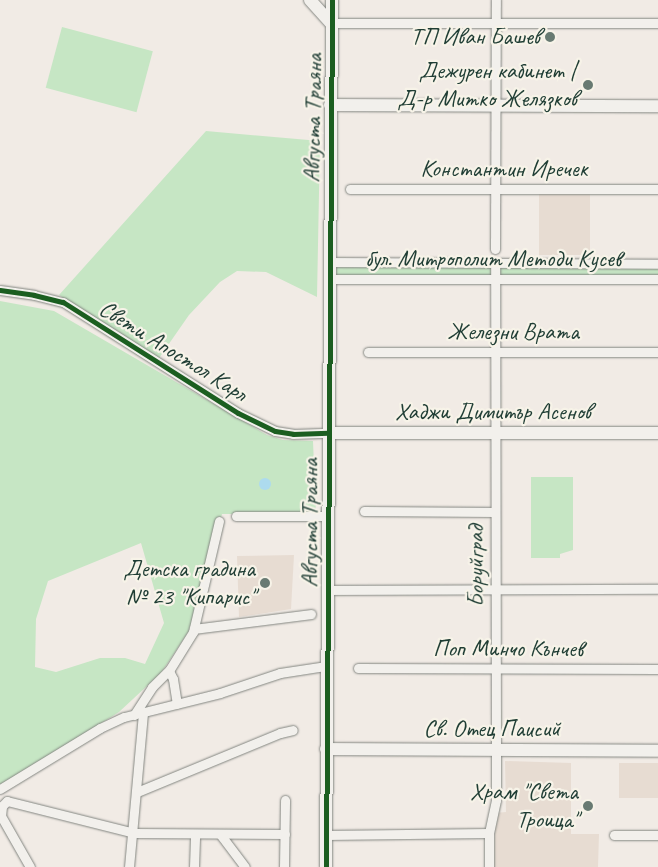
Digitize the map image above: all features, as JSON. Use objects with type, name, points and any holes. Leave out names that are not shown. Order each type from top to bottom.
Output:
[{"type":"street","points":[[310,0],[331,23],[658,23]]},
{"type":"street","name":"Августа Траяна","points":[[326,867],[332,0]]},
{"type":"street","points":[[494,249],[496,0]]},
{"type":"street","points":[[330,105],[658,106]]},
{"type":"street","name":"Константин Иречек","points":[[350,189],[658,189]]},
{"type":"street","name":"бул. Митрополит Методи Кусев","points":[[329,262],[658,264]]},
{"type":"street","name":"Боруйград","points":[[489,867],[489,833],[495,804],[496,751],[494,264]]},
{"type":"street","name":"бул. Митрополит Методи Кусев","points":[[329,279],[658,279]]},
{"type":"street","name":"Свети Апостол Карл","points":[[0,290],[63,302],[238,413],[275,431],[293,434],[328,433]]},
{"type":"street","name":"Железни Врата","points":[[368,352],[658,352]]},
{"type":"street","name":"Хаджи Димитър Асенов","points":[[328,433],[658,433]]},
{"type":"street","points":[[364,511],[495,512]]},
{"type":"street","points":[[236,516],[327,516]]},
{"type":"street","points":[[134,715],[152,687],[169,671],[194,629],[219,522]]},
{"type":"street","points":[[327,590],[658,589]]},
{"type":"street","points":[[194,629],[311,614]]},
{"type":"street","points":[[0,789],[100,728],[134,715],[280,673],[326,666]]},
{"type":"street","name":"Поп Минчо Кънчев","points":[[358,668],[658,669]]},
{"type":"street","points":[[169,671],[173,679],[177,704]]},
{"type":"street","points":[[129,867],[134,833],[144,712]]},
{"type":"street","points":[[137,792],[293,730]]},
{"type":"street","name":"Св. Отец Паисий","points":[[326,749],[658,751]]},
{"type":"street","points":[[284,800],[284,867]]},
{"type":"street","points":[[30,867],[1,816],[2,806],[9,801],[134,833],[284,834]]},
{"type":"street","points":[[326,835],[489,833]]},
{"type":"street","points":[[194,867],[195,834]]},
{"type":"street","points":[[220,834],[245,867]]},
{"type":"street","points":[[614,835],[658,834]]},
{"type":"shaded area","points":[[539,194],[590,194],[590,255],[539,255]]},
{"type":"shaded area","name":"Детска градина № 23 \"Кипарис\"","points":[[294,555],[291,609],[239,617],[237,556]]},
{"type":"shaded area","points":[[505,761],[571,763],[571,834],[599,834],[598,867],[494,867],[495,813],[506,812]]},
{"type":"shaded area","points":[[619,763],[658,763],[658,798],[619,798]]},
{"type":"green space","points":[[62,27],[153,51],[136,112],[46,88]]},
{"type":"green space","points":[[206,131],[320,141],[317,297],[266,272],[237,271],[220,282],[189,315],[157,361],[59,295]]},
{"type":"green space","points":[[329,262],[658,262],[658,279],[329,279]]},
{"type":"green space","points":[[0,301],[54,311],[267,435],[283,440],[313,441],[316,514],[222,514],[191,628],[161,673],[119,712],[0,787]],"holes":[[[141,543],[164,623],[145,664],[125,658],[100,658],[56,672],[35,667],[36,619],[48,581]]]},
{"type":"green space","points":[[531,477],[573,477],[573,550],[560,554],[560,558],[531,558]]},
{"type":"water","points":[[263,478],[267,478],[271,484],[267,490],[263,490],[259,486],[259,482]]},
{"type":"cycle path","points":[[326,867],[332,0]]},
{"type":"cycle path","points":[[0,290],[63,302],[238,413],[275,431],[293,434],[328,433]]},
{"type":"place","name":"ТП Иван Башев","points":[[550,37]]},
{"type":"place","name":"Дежурен кабинет | Д-р Митко Желязков","points":[[588,85]]},
{"type":"place","name":"Детска градина № 23 \"Кипарис\"","points":[[265,583]]},
{"type":"place","name":"Храм \"Света Троица\"","points":[[588,806]]}]
